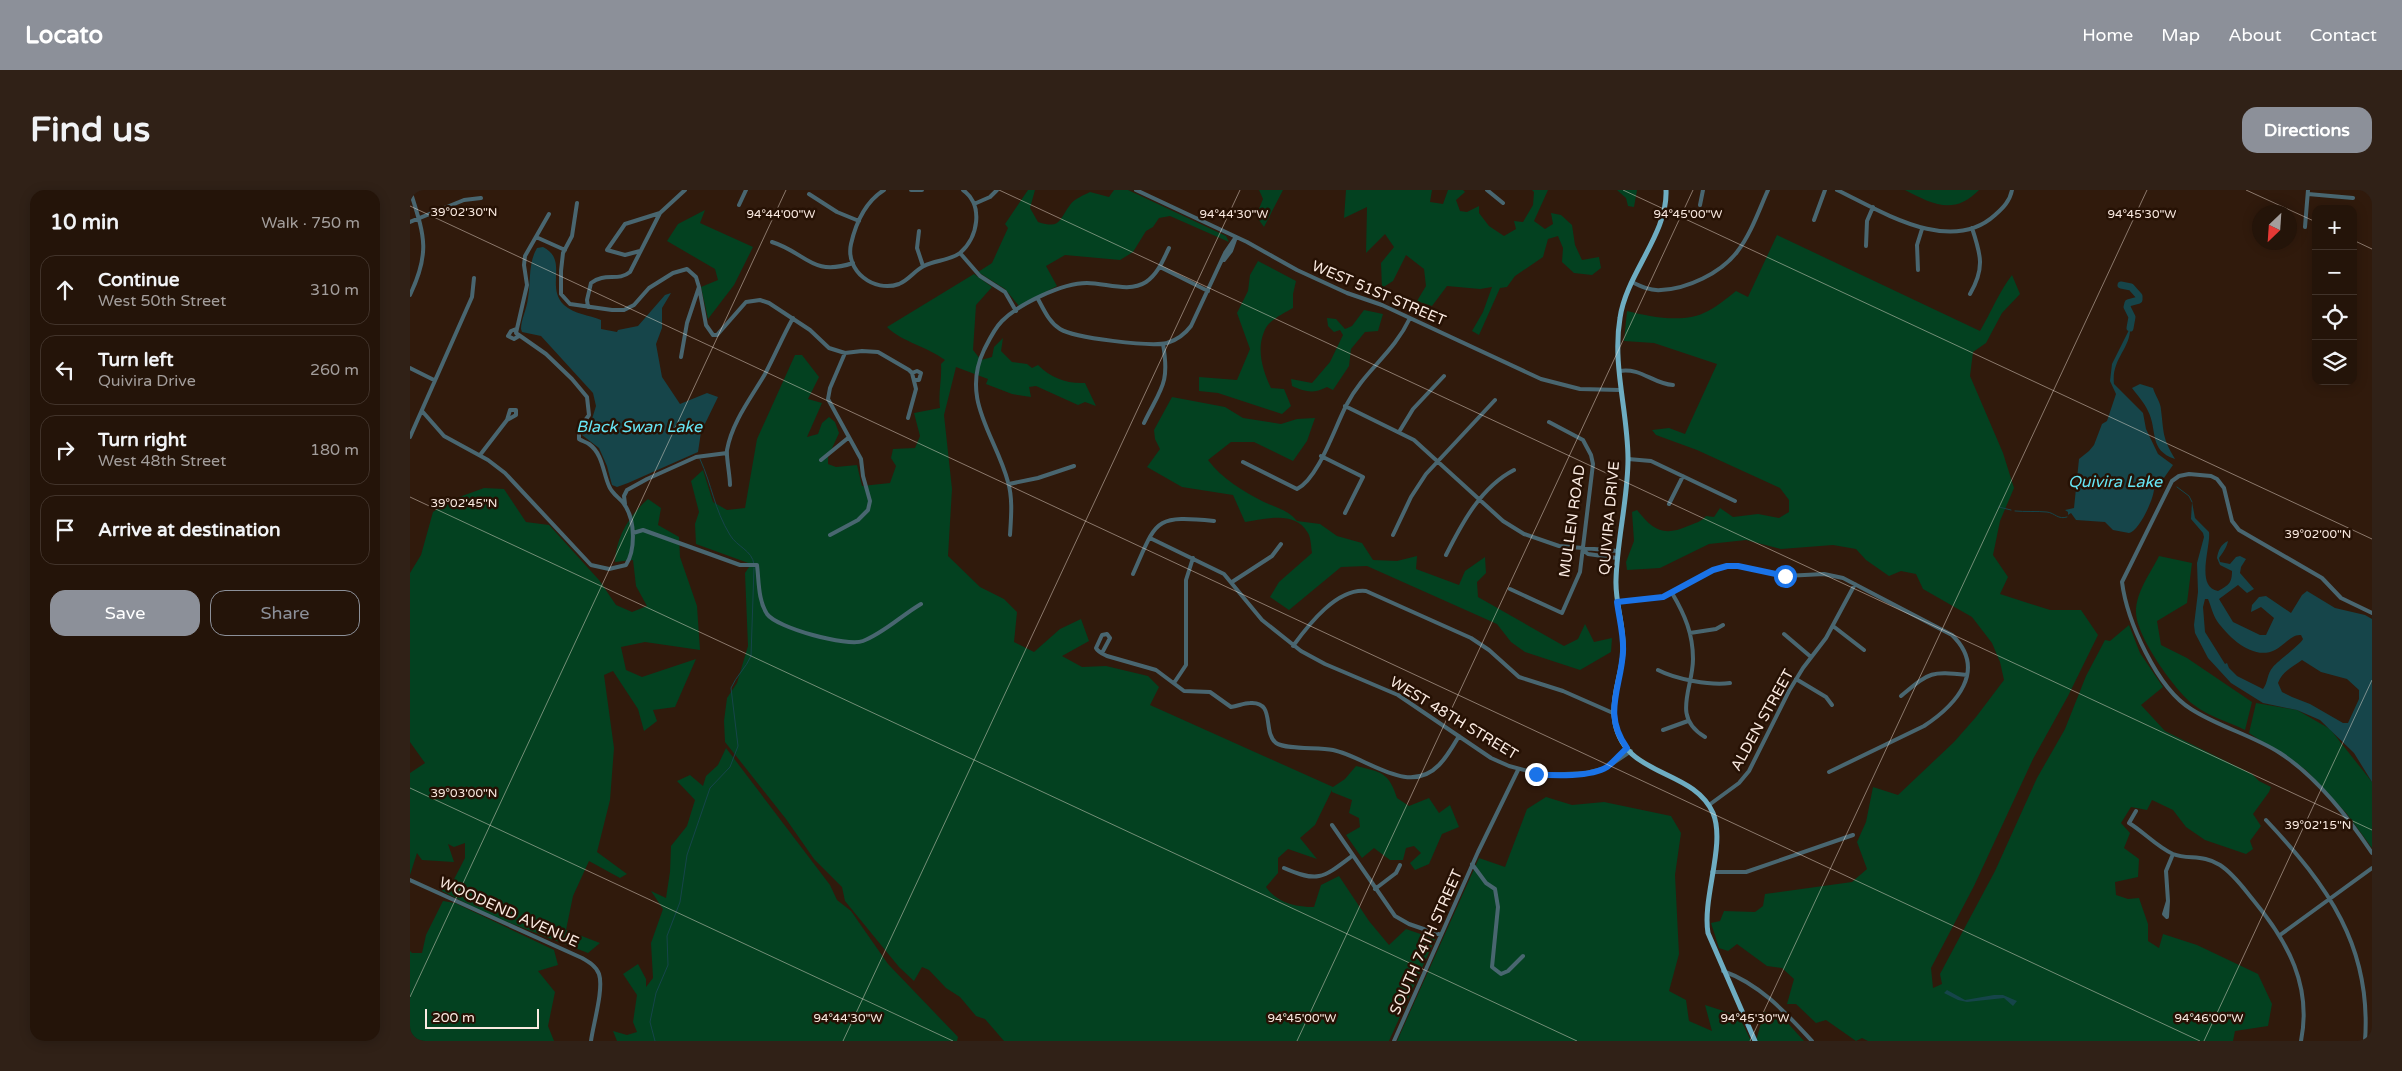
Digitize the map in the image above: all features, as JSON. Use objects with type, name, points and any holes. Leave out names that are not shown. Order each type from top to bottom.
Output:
[{"type":"main road","name":"QUIVIRA DRIVE","points":[[1666,190],[1662,215],[1623,302],[1617,342],[1620,390],[1628,459],[1617,558],[1617,602],[1623,654],[1613,713],[1621,739],[1642,763],[1678,780],[1694,790],[1709,805]]},
{"type":"main road","points":[[1709,805],[1715,819],[1716,833],[1707,929],[1723,971],[1755,1041]]},
{"type":"street","points":[[410,190],[423,236],[424,256],[419,277],[410,295]]},
{"type":"street","points":[[588,307],[587,300],[591,283],[603,276],[627,274],[660,213],[685,190]]},
{"type":"street","points":[[739,205],[746,190]]},
{"type":"street","points":[[884,190],[870,200],[859,221],[851,245],[853,263],[866,280],[884,287],[902,283],[923,266],[960,253],[969,242],[975,228],[977,212],[970,196],[963,190]]},
{"type":"street","points":[[912,190],[922,190]]},
{"type":"street","points":[[974,204],[997,190]]},
{"type":"street","name":"WEST 51ST STREET","points":[[1136,190],[1236,236],[1278,261],[1410,318],[1550,383],[1580,389],[1620,390]]},
{"type":"street","points":[[1487,190],[1503,202]]},
{"type":"street","points":[[1700,205],[1704,190]]},
{"type":"street","points":[[1632,282],[1653,290],[1673,289],[1719,269],[1739,250],[1768,190]]},
{"type":"street","points":[[1814,220],[1825,190]]},
{"type":"street","points":[[1837,190],[1922,229],[1944,232],[1972,228],[1991,219],[2004,206],[2012,190]]},
{"type":"street","points":[[2305,227],[2308,192],[2353,198]]},
{"type":"street","points":[[809,194],[837,212],[859,221]]},
{"type":"street","points":[[410,222],[464,200],[481,198]]},
{"type":"street","points":[[577,203],[572,236],[562,260],[561,294],[570,304],[618,311],[629,308],[649,288],[682,269],[692,272],[699,287],[706,325],[713,335],[717,335],[741,306],[753,300],[769,303],[794,318],[829,348],[846,353],[878,352],[912,374],[915,393],[908,418]]},
{"type":"street","points":[[1866,246],[1866,225],[1873,207]]},
{"type":"street","points":[[640,251],[625,255],[607,250],[625,224],[660,213]]},
{"type":"street","points":[[549,214],[524,260],[527,285],[516,329],[518,336],[536,346],[559,365],[587,397],[589,415],[579,429],[579,439],[591,446],[597,454],[609,488],[626,506]]},
{"type":"street","points":[[1970,294],[1978,281],[1981,269],[1980,257],[1972,228]]},
{"type":"street","points":[[1918,270],[1917,246],[1922,229]]},
{"type":"street","points":[[919,231],[917,248],[923,266]]},
{"type":"street","points":[[1038,299],[1054,324],[1069,334],[1163,344],[1173,341],[1185,333],[1223,261],[1231,251],[1236,236]]},
{"type":"street","points":[[536,237],[565,250]]},
{"type":"street","points":[[772,242],[791,249],[818,267],[832,268],[853,263]]},
{"type":"street","points":[[1010,535],[1009,484],[999,454],[982,422],[976,397],[976,372],[982,355],[994,332],[1006,317],[1061,287],[1076,283],[1126,287],[1139,285],[1151,278],[1160,267],[1169,248]]},
{"type":"street","points":[[960,253],[980,276],[1005,292],[1016,311]]},
{"type":"street","points":[[1160,267],[1208,291]]},
{"type":"street","points":[[410,437],[472,298],[474,278]]},
{"type":"street","points":[[681,357],[687,323],[699,287]]},
{"type":"street","points":[[730,485],[730,463],[727,453],[739,416],[794,318]]},
{"type":"street","points":[[1243,462],[1296,488],[1312,474],[1345,406],[1356,388],[1394,347],[1410,318]]},
{"type":"street","points":[[516,329],[511,331],[508,336],[514,339],[518,336]]},
{"type":"street","points":[[1144,423],[1164,384],[1166,368],[1163,344]]},
{"type":"street","points":[[830,535],[858,520],[868,510],[870,501],[863,476],[861,459],[828,399],[830,388],[846,353]]},
{"type":"street","points":[[410,368],[434,380]]},
{"type":"street","points":[[1619,371],[1634,370],[1662,383],[1673,385]]},
{"type":"street","points":[[912,374],[917,371],[921,373],[919,380],[914,380]]},
{"type":"street","points":[[1399,432],[1413,409],[1444,376]]},
{"type":"street","points":[[1393,535],[1411,497],[1438,461],[1495,400]]},
{"type":"street","points":[[1345,406],[1399,432],[1419,444],[1503,521],[1524,534],[1548,544],[1583,550],[1588,554],[1617,558]]},
{"type":"street","points":[[422,411],[444,436],[480,455],[505,473],[582,557],[594,567],[609,569],[626,564],[632,549],[632,533],[624,496],[631,487],[696,457],[727,453]]},
{"type":"street","points":[[480,455],[507,420]]},
{"type":"street","name":"MULLEN ROAD","points":[[1510,589],[1562,613],[1578,578],[1592,473],[1591,455],[1586,445],[1578,436],[1549,422]]},
{"type":"street","points":[[821,460],[848,438]]},
{"type":"street","points":[[1321,456],[1363,477],[1345,513]]},
{"type":"street","points":[[1628,459],[1651,461],[1735,501]]},
{"type":"street","points":[[1009,484],[1038,478],[1074,466]]},
{"type":"street","points":[[1446,555],[1464,520],[1480,500],[1500,479],[1514,470]]},
{"type":"street","points":[[2372,613],[2341,598],[2322,578],[2239,530],[2229,514],[2221,483],[2210,476],[2201,475],[2184,474],[2172,481],[2125,573],[2123,587],[2139,639],[2165,682],[2185,705],[2266,745],[2294,763],[2343,814],[2372,853]]},
{"type":"street","points":[[1670,504],[1683,476]]},
{"type":"street","points":[[1133,574],[1158,525],[1172,518],[1214,521]]},
{"type":"street","points":[[632,533],[643,530],[740,565],[757,565],[760,596],[768,616],[784,626],[828,638],[849,643],[861,642],[922,604]]},
{"type":"street","name":"WEST 48TH STREET","points":[[1150,538],[1217,570],[1232,582],[1262,620],[1293,646],[1325,664],[1398,695],[1498,761],[1518,770],[1554,775],[1594,772],[1612,763],[1629,750]]},
{"type":"street","points":[[1232,582],[1272,556],[1281,544]]},
{"type":"street","points":[[1583,550],[1589,547],[1618,551]]},
{"type":"street","points":[[1174,683],[1186,665],[1186,580],[1193,558]]},
{"type":"street","points":[[1617,602],[1660,598],[1713,570],[1727,566],[1738,566],[1785,576],[1830,574],[1855,584],[1952,635],[1960,644],[1966,657],[1967,675],[1962,692],[1938,717],[1924,726],[1829,772]]},
{"type":"street","name":"ALDEN STREET","points":[[1709,805],[1739,783],[1749,771],[1796,679],[1833,626],[1855,584]]},
{"type":"street","points":[[1293,646],[1307,628],[1340,596],[1354,591],[1366,591],[1471,638],[1489,650],[1519,677],[1563,690],[1613,713]]},
{"type":"street","points":[[1672,593],[1686,617],[1690,633],[1693,660],[1686,702],[1688,720],[1695,730],[1705,737]]},
{"type":"street","points":[[1690,633],[1716,629],[1723,625]]},
{"type":"street","points":[[1833,626],[1864,650]]},
{"type":"street","points":[[1102,653],[1110,638],[1107,634],[1102,635],[1096,648],[1102,653],[1120,661],[1156,670],[1184,691],[1210,692],[1231,707],[1250,702],[1259,704],[1268,714],[1272,738],[1282,746],[1335,750],[1400,777],[1421,776],[1436,768],[1459,736]]},
{"type":"street","points":[[1784,634],[1811,657]]},
{"type":"street","points":[[1658,670],[1667,674],[1720,685],[1730,683]]},
{"type":"street","points":[[1901,696],[1926,676],[1933,673],[1967,675]]},
{"type":"street","points":[[1796,679],[1826,697],[1832,705]]},
{"type":"street","points":[[1663,730],[1688,720]]},
{"type":"street","name":"SOUTH 74TH STREET","points":[[1394,1041],[1472,864],[1518,770]]},
{"type":"street","points":[[2136,811],[2129,823],[2173,854],[2211,860],[2224,868],[2245,889],[2280,935],[2291,955],[2300,981],[2304,1017],[2301,1041]]},
{"type":"street","points":[[2266,820],[2314,875],[2347,928],[2360,961],[2366,994],[2365,1041]]},
{"type":"street","points":[[1332,825],[1394,916],[1401,921],[1441,934]]},
{"type":"street","points":[[1712,872],[1746,872],[1853,835]]},
{"type":"street","points":[[2168,901],[2166,871],[2173,854]]},
{"type":"street","points":[[1284,868],[1306,877],[1319,877],[1352,856]]},
{"type":"street","points":[[1472,864],[1486,883],[1495,889],[1498,907],[1492,967],[1501,974],[1508,971],[1523,956]]},
{"type":"street","points":[[1375,889],[1396,874],[1400,865]]},
{"type":"street","points":[[2280,935],[2372,868]]},
{"type":"street","name":"WOODEND AVENUE","points":[[410,880],[582,958],[597,970],[600,985],[590,1041]]},
{"type":"street","points":[[1723,971],[1744,980],[1765,994],[1812,1041]]},
{"type":"green space","points":[[1028,190],[1035,190],[1030,208],[1038,222],[1045,224],[1051,225],[1058,222],[1072,203],[1090,192],[1109,197],[1114,190],[1128,190],[1226,236],[1229,242],[1170,216],[1159,218],[1153,227],[1146,231],[1133,252],[1120,260],[1065,255],[1046,266],[1057,286],[1019,306],[1005,289],[978,272],[992,263],[1008,228],[1005,224]]},
{"type":"green space","points":[[1259,190],[1283,190],[1264,227],[1256,216],[1263,199]]},
{"type":"green space","points":[[1346,190],[1432,190],[1430,202],[1443,204],[1448,190],[1463,190],[1465,192],[1456,200],[1460,211],[1467,212],[1479,206],[1479,213],[1489,226],[1504,236],[1516,229],[1514,221],[1523,222],[1533,205],[1534,192],[1532,190],[1548,190],[1534,221],[1545,229],[1553,224],[1551,213],[1561,215],[1572,225],[1575,245],[1582,260],[1599,257],[1601,268],[1592,275],[1574,273],[1562,262],[1563,248],[1558,236],[1548,239],[1543,257],[1515,276],[1507,287],[1500,288],[1479,335],[1472,331],[1483,312],[1492,287],[1480,289],[1447,286],[1432,306],[1417,301],[1426,286],[1424,269],[1406,255],[1393,281],[1382,288],[1381,263],[1394,247],[1385,234],[1366,253],[1367,207],[1344,218]]},
{"type":"green space","points":[[1617,190],[1637,190],[1634,207],[1628,206],[1626,198]]},
{"type":"green space","points":[[1905,190],[1979,190],[1961,203],[1943,205],[1924,200]]},
{"type":"green space","points":[[705,210],[700,223],[753,247],[734,285],[708,319],[701,287],[718,280],[715,269],[667,241],[678,224]]},
{"type":"green space","points":[[1777,235],[1980,331],[2012,275],[2020,294],[2002,313],[1986,343],[1973,352],[1970,376],[2003,453],[2014,488],[2000,521],[1993,555],[2008,577],[2000,594],[2050,610],[2081,610],[2098,635],[2068,696],[2033,759],[1974,886],[1931,968],[1933,988],[1942,984],[1940,974],[1995,871],[2037,778],[2065,729],[2086,676],[2105,640],[2110,641],[2129,625],[2140,653],[2163,687],[2141,705],[2165,731],[2252,774],[2259,781],[2271,787],[2253,814],[2261,826],[2250,841],[2253,849],[2246,854],[2205,840],[2186,827],[2173,810],[2152,800],[2147,810],[2131,807],[2121,823],[2130,833],[2124,848],[2139,859],[2138,877],[2115,882],[2116,895],[2128,899],[2139,898],[2148,924],[2148,941],[2159,948],[2163,934],[2197,945],[2258,974],[2272,1004],[2268,1026],[2235,1031],[2233,1041],[1868,1041],[1862,1038],[1856,1041],[1826,1020],[1816,1023],[1796,1004],[1787,1004],[1794,979],[1782,968],[1767,966],[1737,944],[1728,951],[1719,948],[1711,923],[1720,921],[1724,911],[1755,912],[1763,906],[1765,894],[1852,882],[1867,869],[1857,842],[1866,822],[1873,787],[1898,795],[1954,742],[2004,680],[2000,662],[1992,643],[1972,617],[1923,589],[1916,574],[1901,571],[1889,576],[1866,560],[1856,549],[1833,545],[1781,549],[1746,540],[1709,544],[1660,568],[1627,570],[1626,562],[1634,541],[1632,512],[1637,510],[1654,527],[1665,531],[1679,529],[1698,522],[1706,516],[1714,517],[1720,508],[1733,517],[1758,514],[1779,518],[1789,512],[1789,500],[1780,488],[1697,450],[1656,435],[1652,430],[1669,428],[1685,434],[1717,364],[1654,343],[1624,341],[1627,311],[1657,317],[1689,317],[1712,309],[1736,291],[1748,297]]},
{"type":"green space","points":[[1258,261],[1296,281],[1293,294],[1293,308],[1269,323],[1261,341],[1261,357],[1271,388],[1284,389],[1291,406],[1282,414],[1218,393],[1199,391],[1199,377],[1237,380],[1250,349],[1237,313],[1248,291],[1250,275]]},
{"type":"green space","points":[[974,274],[992,287],[976,305],[973,350],[981,360],[992,357],[994,347],[1003,338],[1001,351],[1012,362],[1027,364],[1032,368],[1038,365],[1060,379],[1085,383],[1096,406],[1085,402],[1078,405],[1036,386],[1029,387],[1031,397],[1012,394],[986,384],[988,379],[956,367],[944,415],[952,489],[948,556],[980,587],[1004,599],[1017,612],[1014,642],[1034,652],[1060,629],[1081,619],[1089,641],[1062,656],[1082,667],[1106,666],[1148,676],[1159,687],[1150,705],[1333,787],[1345,779],[1356,766],[1378,772],[1387,778],[1397,798],[1409,806],[1429,798],[1439,813],[1450,805],[1459,827],[1442,834],[1429,864],[1415,870],[1410,863],[1421,853],[1414,846],[1406,848],[1403,860],[1390,860],[1374,848],[1362,858],[1346,835],[1360,827],[1359,818],[1349,813],[1352,800],[1332,792],[1332,790],[1315,825],[1300,838],[1317,859],[1288,849],[1278,858],[1278,873],[1266,887],[1276,897],[1287,903],[1314,907],[1321,885],[1339,876],[1369,921],[1389,945],[1406,929],[1435,939],[1389,1041],[1004,1041],[985,1019],[976,1016],[960,997],[946,988],[929,970],[922,967],[914,981],[899,967],[845,901],[842,887],[814,859],[786,819],[725,742],[724,721],[727,698],[737,683],[748,646],[745,573],[751,564],[696,544],[695,524],[699,512],[691,481],[703,470],[713,502],[727,510],[745,508],[757,439],[795,355],[802,355],[819,377],[808,399],[822,403],[807,437],[818,434],[822,423],[829,417],[835,422],[839,433],[828,457],[828,464],[836,467],[857,465],[862,486],[890,483],[896,466],[891,458],[893,449],[915,448],[920,436],[914,413],[940,408],[941,364],[945,360],[931,351],[900,337],[887,327]]},
{"type":"green space","points":[[1364,310],[1383,314],[1378,331],[1365,332],[1351,349],[1349,366],[1333,390],[1327,387],[1318,391],[1309,391],[1292,386],[1291,379],[1312,383],[1330,362],[1343,335],[1340,330],[1334,332],[1328,326],[1327,318],[1336,319],[1345,329],[1352,326]]},
{"type":"green space","points":[[1172,397],[1225,407],[1243,418],[1281,424],[1297,419],[1315,418],[1307,441],[1293,461],[1254,442],[1231,442],[1208,460],[1219,473],[1233,484],[1256,498],[1286,512],[1297,521],[1320,524],[1337,536],[1362,543],[1373,560],[1397,561],[1417,556],[1416,569],[1459,585],[1465,571],[1485,557],[1486,573],[1477,582],[1478,597],[1564,646],[1578,639],[1585,624],[1594,642],[1612,638],[1611,652],[1580,670],[1525,652],[1511,642],[1497,624],[1367,566],[1341,567],[1289,610],[1270,597],[1279,582],[1312,553],[1309,535],[1302,526],[1296,521],[1279,518],[1245,522],[1233,495],[1182,487],[1147,467],[1160,449],[1155,439],[1154,430]]},
{"type":"green space","points":[[484,488],[504,489],[526,522],[549,525],[599,580],[616,605],[632,612],[647,606],[636,586],[633,560],[615,562],[616,553],[621,536],[629,520],[648,499],[661,508],[658,525],[679,537],[680,557],[697,606],[700,650],[645,642],[621,647],[626,670],[642,677],[696,659],[675,707],[653,710],[657,721],[644,731],[638,709],[613,671],[604,675],[614,748],[610,800],[597,852],[627,874],[620,878],[589,861],[573,896],[566,930],[600,943],[588,953],[489,915],[442,891],[441,888],[450,887],[465,858],[465,843],[454,847],[448,844],[454,862],[422,860],[417,853],[410,875],[410,773],[425,763],[410,742],[410,573],[421,555],[433,512],[451,500]]},
{"type":"green space","points":[[2159,556],[2192,563],[2187,603],[2157,621],[2161,645],[2187,658],[2252,702],[2245,730],[2206,712],[2186,698],[2167,676],[2142,635],[2136,612],[2138,597]]},
{"type":"green space","points":[[2256,703],[2297,710],[2330,729],[2372,782],[2372,848],[2347,814],[2306,770],[2249,733]]},
{"type":"green space","points":[[726,748],[830,885],[837,900],[851,911],[888,964],[958,1037],[957,1041],[617,1041],[613,1031],[627,1035],[637,1032],[633,1022],[637,995],[623,974],[638,964],[646,979],[646,987],[653,978],[651,943],[663,909],[651,891],[666,898],[671,846],[687,826],[695,800],[677,781],[690,775],[703,786],[706,776],[718,765]]},
{"type":"green space","points":[[1546,797],[1572,805],[1604,802],[1671,816],[1681,833],[1675,875],[1679,954],[1669,991],[1686,1000],[1689,1021],[1712,1031],[1705,1005],[1739,1016],[1751,1041],[1397,1041],[1479,858],[1505,867],[1527,809]]},
{"type":"green space","points":[[443,901],[455,903],[554,950],[558,965],[538,971],[555,992],[548,1026],[554,1041],[410,1041],[410,951],[412,953],[422,953],[426,935]]},
{"type":"green space","points":[[1764,1012],[1784,1019],[1804,1041],[1756,1041]]},
{"type":"water","name":"Black Swan Lake","points":[[543,247],[551,252],[555,259],[556,290],[559,298],[564,305],[572,310],[601,320],[601,329],[617,332],[618,330],[638,326],[665,295],[671,293],[662,308],[662,328],[656,344],[662,377],[680,404],[707,393],[718,397],[701,432],[698,452],[628,483],[617,487],[612,485],[607,466],[599,448],[582,435],[592,419],[596,406],[593,393],[541,336],[522,332],[521,329],[529,292],[532,260],[537,248]]},
{"type":"water","name":"Quivira Lake","points":[[2130,328],[2128,342],[2115,368],[2114,384],[2143,413],[2146,429],[2158,454],[2173,465],[2159,485],[2154,486],[2152,497],[2142,520],[2129,533],[2113,530],[2105,522],[2076,520],[2071,513],[2068,515],[2068,512],[2065,510],[2074,508],[2079,459],[2094,445],[2102,424],[2107,421],[2116,394],[2110,381],[2112,364]]},
{"type":"water","points":[[2140,384],[2153,388],[2161,407],[2166,440],[2175,459],[2166,455],[2157,445],[2148,411],[2132,388]]},
{"type":"water","name":"Quivira Lake","points":[[2192,502],[2195,518],[2209,532],[2206,575],[2207,582],[2211,588],[2218,591],[2227,585],[2231,578],[2232,571],[2220,565],[2217,558],[2223,544],[2228,541],[2226,548],[2219,558],[2220,562],[2230,564],[2236,557],[2240,556],[2246,559],[2240,573],[2254,589],[2247,593],[2238,585],[2219,599],[2233,622],[2260,635],[2266,635],[2274,618],[2261,607],[2251,612],[2252,605],[2259,597],[2266,596],[2291,613],[2302,595],[2307,591],[2335,608],[2365,615],[2372,619],[2372,782],[2354,753],[2320,720],[2297,710],[2263,703],[2231,683],[2208,658],[2195,633],[2194,625],[2198,592],[2197,563],[2204,537],[2203,533],[2191,519]],"holes":[[[2205,599],[2208,599],[2222,628],[2235,641],[2251,650],[2267,653],[2275,650],[2294,636],[2301,635],[2303,639],[2301,642],[2271,669],[2263,689],[2237,676],[2227,663],[2225,664],[2205,632],[2203,607]],[[2302,660],[2321,672],[2347,679],[2359,690],[2359,699],[2348,723],[2343,723],[2310,704],[2282,692],[2278,683],[2280,679],[2288,670]]]},
{"type":"water","points":[[1947,990],[1965,1000],[2003,995],[2017,1001],[2013,1006],[2004,998],[1967,1002],[1944,993]]},
{"type":"waterway","points":[[2121,285],[2131,287],[2139,296],[2139,300],[2128,303],[2127,307],[2132,317],[2130,328]]},
{"type":"waterway","points":[[700,459],[730,535],[750,555],[754,564]]},
{"type":"waterway","points":[[2177,487],[2189,496],[2192,502]]},
{"type":"waterway","points":[[1999,507],[2011,510]]},
{"type":"waterway","points":[[2015,511],[2047,512],[2061,518],[2067,517]]},
{"type":"waterway","points":[[655,1041],[650,1022],[656,993],[668,965],[667,936],[680,902],[687,855],[710,788],[730,767],[738,746],[731,688],[751,656],[754,568]]},
{"type":"route","points":[[1536,774],[1554,775],[1594,772],[1606,768],[1627,748],[1615,724],[1613,713],[1623,654],[1617,602],[1663,597],[1720,567],[1738,566],[1785,576]]}]
